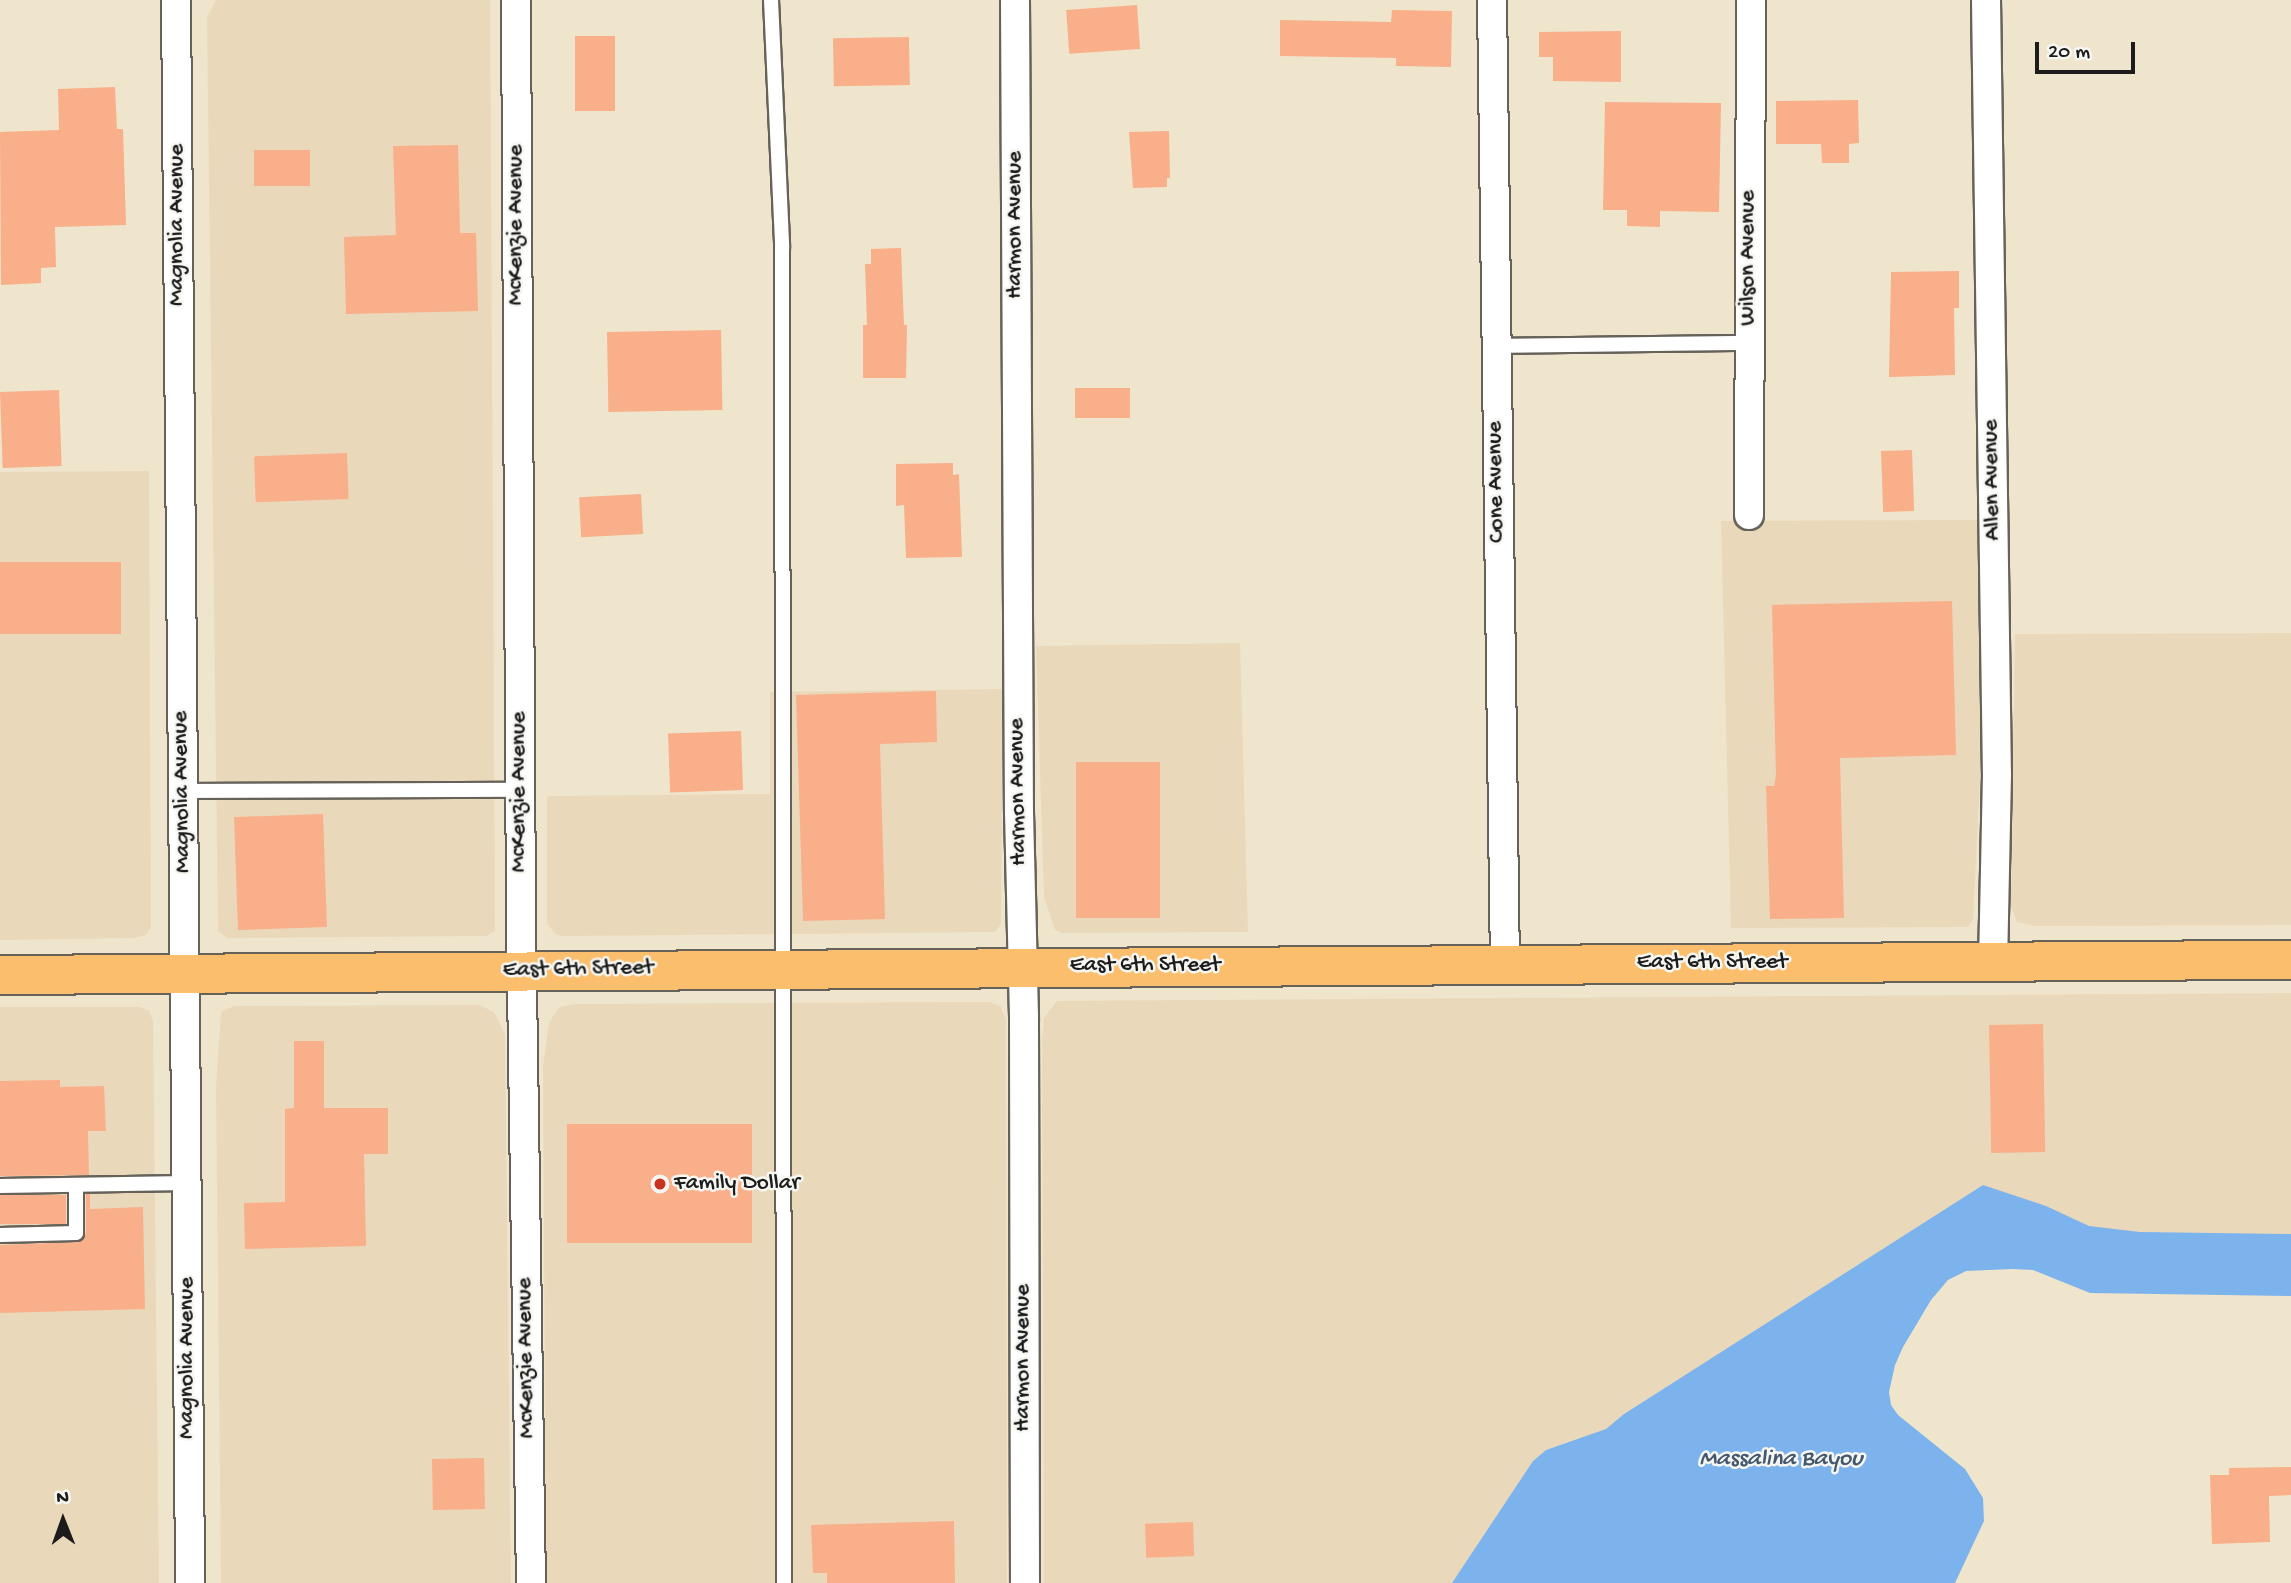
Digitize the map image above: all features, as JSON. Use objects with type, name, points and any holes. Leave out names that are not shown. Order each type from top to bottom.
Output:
[{"type":"main road","name":"East 6th Street","points":[[0,975],[2291,960]]},
{"type":"street","name":"Magnolia Avenue","points":[[176,0],[190,1583]]},
{"type":"street","name":"McKenzie Avenue","points":[[516,0],[520,790],[531,1583]]},
{"type":"street","name":"Harmon Avenue","points":[[1015,0],[1025,1583]]},
{"type":"street","name":"Cone Avenue","points":[[1492,0],[1505,965]]},
{"type":"street","name":"Wilson Avenue","points":[[1749,515],[1751,0]]},
{"type":"street","name":"Allen Avenue","points":[[1986,0],[1997,775],[1993,961]]},
{"type":"lane","points":[[771,0],[782,246],[784,1583]]},
{"type":"lane","points":[[1495,346],[1749,343]]},
{"type":"lane","points":[[183,791],[520,790]]},
{"type":"lane","points":[[0,1185],[187,1183]]},
{"type":"lane","points":[[0,1235],[76,1233],[76,1186]]},
{"type":"shaded area","points":[[216,0],[490,0],[495,931],[486,936],[227,938],[218,931],[207,17]]},
{"type":"shaded area","points":[[149,471],[151,927],[146,935],[134,938],[0,940],[0,472]]},
{"type":"shaded area","points":[[1982,520],[1982,738],[1973,919],[1968,927],[1731,928],[1721,521]]},
{"type":"shaded area","points":[[2291,633],[2291,925],[2035,926],[2017,922],[2011,906],[2015,634]]},
{"type":"shaded area","points":[[1240,643],[1248,932],[1062,933],[1055,930],[1044,897],[1036,646]]},
{"type":"shaded area","points":[[1003,689],[1001,924],[995,932],[563,936],[555,934],[547,923],[547,796],[770,794],[770,692]]},
{"type":"shaded area","points":[[2291,993],[2291,1262],[2044,1261],[1983,1185],[1624,1414],[1606,1429],[1546,1450],[1533,1461],[1452,1583],[1044,1583],[1042,1040],[1044,1018],[1057,1001]]},
{"type":"shaded area","points":[[989,1002],[1000,1006],[1006,1019],[1007,1583],[546,1583],[543,1067],[549,1023],[554,1014],[560,1007],[575,1004]]},
{"type":"shaded area","points":[[479,1005],[494,1012],[505,1034],[511,1583],[221,1583],[216,1087],[221,1012],[234,1006]]},
{"type":"shaded area","points":[[0,1007],[140,1007],[149,1011],[153,1021],[159,1583],[0,1583]]},
{"type":"water","name":"Massalina Bayou","points":[[1983,1185],[2046,1206],[2089,1226],[2140,1232],[2291,1234],[2291,1296],[2090,1293],[2033,1270],[2012,1269],[1966,1271],[1948,1280],[1931,1300],[1903,1347],[1895,1365],[1889,1392],[1891,1405],[1898,1415],[1965,1469],[1983,1498],[1984,1521],[1955,1583],[1452,1583],[1533,1461],[1546,1450],[1606,1429],[1624,1414]]},
{"type":"building","points":[[1137,5],[1140,49],[1069,54],[1066,10]]},
{"type":"building","points":[[1392,10],[1452,11],[1451,67],[1396,66],[1396,58],[1280,56],[1280,20],[1391,22]]},
{"type":"building","points":[[1621,31],[1621,82],[1553,81],[1553,57],[1539,57],[1539,32]]},
{"type":"building","points":[[575,36],[615,36],[615,111],[575,111]]},
{"type":"building","points":[[909,37],[910,85],[834,86],[833,38]]},
{"type":"building","points":[[115,87],[117,129],[123,129],[126,225],[55,227],[56,267],[41,268],[41,283],[1,285],[0,132],[59,130],[58,89]]},
{"type":"building","points":[[1858,100],[1859,143],[1849,144],[1849,163],[1822,163],[1821,144],[1776,144],[1776,101]]},
{"type":"building","points":[[1605,102],[1721,103],[1719,212],[1660,211],[1660,227],[1627,226],[1627,210],[1603,210]]},
{"type":"building","points":[[1169,131],[1170,178],[1167,178],[1167,187],[1133,188],[1129,132]]},
{"type":"building","points":[[458,145],[460,233],[476,233],[478,311],[346,314],[344,237],[396,235],[393,146]]},
{"type":"building","points":[[254,150],[310,150],[310,186],[254,186]]},
{"type":"building","points":[[901,248],[904,325],[907,325],[906,378],[863,378],[863,325],[867,325],[865,264],[871,264],[871,249]]},
{"type":"building","points":[[1959,271],[1959,308],[1954,308],[1955,375],[1889,377],[1891,272]]},
{"type":"building","points":[[721,330],[722,410],[608,412],[607,332]]},
{"type":"building","points":[[1075,388],[1130,388],[1130,418],[1075,418]]},
{"type":"building","points":[[59,390],[62,466],[3,468],[0,392]]},
{"type":"building","points":[[1912,450],[1914,511],[1883,512],[1881,451]]},
{"type":"building","points":[[347,453],[349,499],[256,502],[254,456]]},
{"type":"building","points":[[953,463],[953,475],[959,474],[962,557],[906,558],[904,505],[896,506],[896,464]]},
{"type":"building","points":[[641,494],[643,534],[581,537],[579,497]]},
{"type":"building","points":[[0,562],[121,562],[121,634],[0,634]]},
{"type":"building","points":[[1952,601],[1956,755],[1840,758],[1844,918],[1770,919],[1766,786],[1774,786],[1776,775],[1772,605]]},
{"type":"building","points":[[936,691],[937,742],[880,744],[885,919],[803,921],[796,695]]},
{"type":"building","points":[[741,731],[743,790],[670,793],[668,734]]},
{"type":"building","points":[[1076,762],[1160,762],[1160,918],[1076,918]]},
{"type":"building","points":[[323,814],[327,927],[238,930],[234,817]]},
{"type":"building","points":[[2043,1024],[2045,1152],[1991,1153],[1989,1025]]},
{"type":"building","points":[[294,1041],[324,1041],[324,1108],[388,1108],[388,1154],[364,1154],[366,1246],[245,1249],[244,1203],[285,1202],[285,1109],[294,1108]]},
{"type":"building","points":[[60,1080],[60,1087],[104,1086],[106,1131],[88,1131],[89,1175],[0,1176],[0,1081]]},
{"type":"building","name":"Family Dollar","points":[[567,1124],[752,1124],[752,1243],[567,1243]]},
{"type":"building","points":[[86,1194],[90,1194],[90,1209],[143,1207],[145,1309],[0,1313],[0,1245],[80,1242],[86,1233]]},
{"type":"building","points":[[0,1195],[66,1195],[66,1224],[0,1224]]},
{"type":"building","points":[[484,1458],[485,1509],[433,1510],[432,1459]]},
{"type":"building","points":[[2291,1467],[2291,1495],[2269,1496],[2270,1542],[2212,1544],[2210,1475],[2229,1475],[2229,1468]]},
{"type":"building","points":[[954,1521],[955,1583],[827,1583],[827,1573],[813,1573],[811,1525]]},
{"type":"building","points":[[1193,1522],[1194,1556],[1146,1558],[1145,1524]]},
{"type":"place","name":"Family Dollar","points":[[660,1184]]}]
